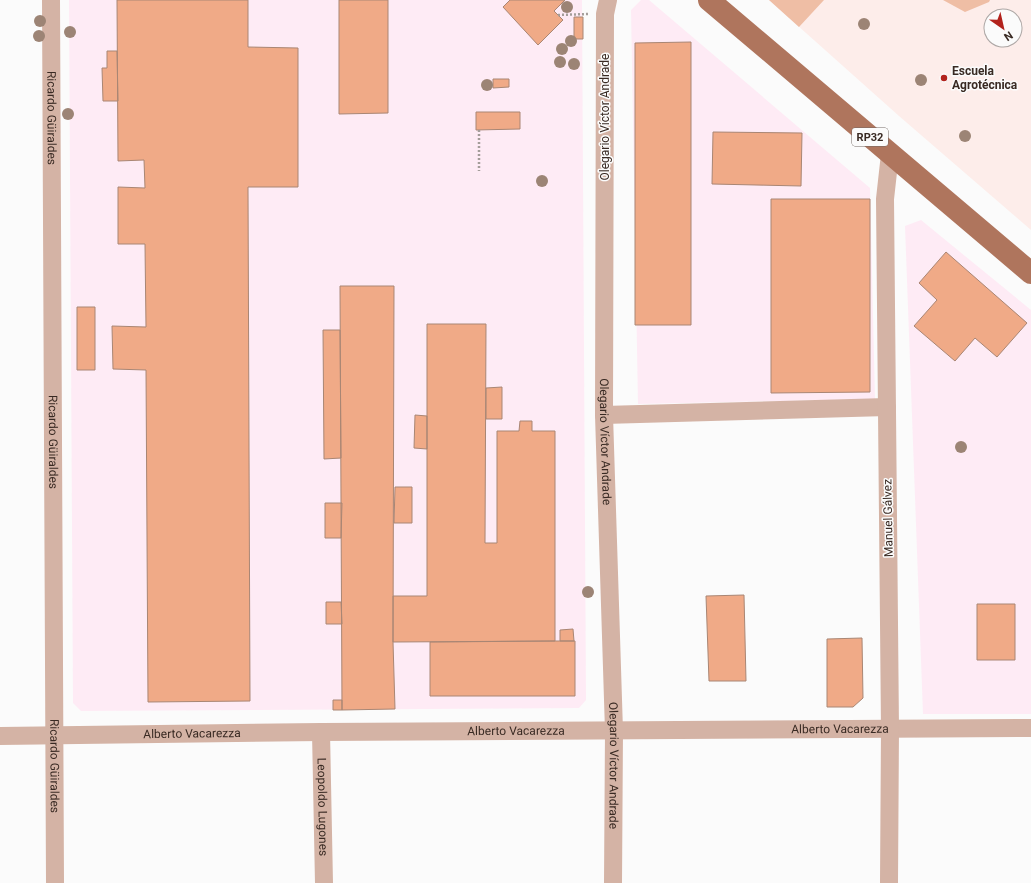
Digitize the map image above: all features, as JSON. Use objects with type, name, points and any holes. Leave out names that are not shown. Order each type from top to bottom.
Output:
[{"type":"main road","name":"RP32","points":[[709,0],[1031,273]]},
{"type":"street","name":"Ricardo Güiraldes","points":[[51,0],[53,736],[55,883]]},
{"type":"street","name":"Olegario Víctor Andrade","points":[[606,7],[604,415],[614,731],[613,883]]},
{"type":"street","name":"Manuel Gálvez","points":[[889,883],[890,729],[885,199],[890,154]]},
{"type":"street","points":[[604,415],[886,407]]},
{"type":"street","name":"Alberto Vacarezza","points":[[0,736],[321,732],[1031,728]]},
{"type":"street","name":"Leopoldo Lugones","points":[[321,732],[324,883]]},
{"type":"path","points":[[558,15],[606,7]]},
{"type":"path","points":[[479,130],[479,171]]},
{"type":"shaded area","points":[[69,0],[582,0],[586,700],[579,708],[81,711],[73,703]]},
{"type":"shaded area","points":[[641,0],[649,0],[870,188],[875,399],[638,404],[631,10]]},
{"type":"shaded area","name":"Escuela Agrotécnica","points":[[769,0],[1031,0],[1031,230],[899,116]]},
{"type":"shaded area","points":[[769,0],[824,0],[799,27]]},
{"type":"shaded area","points":[[943,0],[990,0],[989,2],[965,12]]},
{"type":"shaded area","points":[[921,220],[1031,310],[1031,714],[923,714],[905,226]]},
{"type":"building","points":[[117,0],[248,0],[248,47],[298,48],[298,187],[248,187],[250,701],[148,702],[146,370],[113,369],[112,326],[146,327],[145,244],[118,244],[118,187],[145,188],[144,160],[118,161]]},
{"type":"building","points":[[339,0],[388,0],[388,113],[339,114]]},
{"type":"building","points":[[510,0],[565,0],[554,11],[563,20],[538,45],[503,7]]},
{"type":"building","points":[[574,17],[583,17],[583,39],[574,39]]},
{"type":"building","points":[[691,42],[691,325],[635,325],[635,43]]},
{"type":"building","points":[[107,51],[117,51],[118,101],[103,101],[102,68],[107,68]]},
{"type":"building","points":[[493,79],[509,79],[509,87],[493,88]]},
{"type":"building","points":[[476,112],[520,112],[520,129],[476,130]]},
{"type":"building","points":[[713,132],[802,133],[801,186],[712,184]]},
{"type":"building","points":[[771,199],[870,199],[870,392],[771,393]]},
{"type":"building","points":[[946,252],[1027,323],[997,357],[975,338],[955,361],[914,326],[937,300],[919,283]]},
{"type":"building","points":[[340,286],[394,286],[393,642],[395,709],[342,710]]},
{"type":"building","points":[[77,307],[95,307],[95,370],[77,370]]},
{"type":"building","points":[[427,324],[486,324],[485,543],[497,543],[497,431],[519,431],[520,421],[532,421],[532,431],[555,431],[555,641],[393,642],[393,596],[427,596]]},
{"type":"building","points":[[323,330],[340,330],[341,458],[324,459]]},
{"type":"building","points":[[502,387],[502,419],[486,419],[486,388]]},
{"type":"building","points":[[415,415],[427,416],[427,449],[414,448]]},
{"type":"building","points":[[395,487],[412,487],[412,523],[394,523]]},
{"type":"building","points":[[325,503],[342,503],[341,538],[325,538]]},
{"type":"building","points":[[744,595],[746,681],[709,681],[706,596]]},
{"type":"building","points":[[326,602],[341,602],[342,624],[326,624]]},
{"type":"building","points":[[977,604],[1015,604],[1015,660],[977,660]]},
{"type":"building","points":[[573,629],[574,641],[560,641],[560,630]]},
{"type":"building","points":[[862,638],[863,698],[853,707],[827,707],[827,639]]},
{"type":"building","points":[[575,641],[575,696],[430,696],[430,642]]},
{"type":"building","points":[[333,700],[342,700],[342,710],[333,710]]},
{"type":"place","name":"Escuela Agrotécnica","points":[[944,78]]}]
